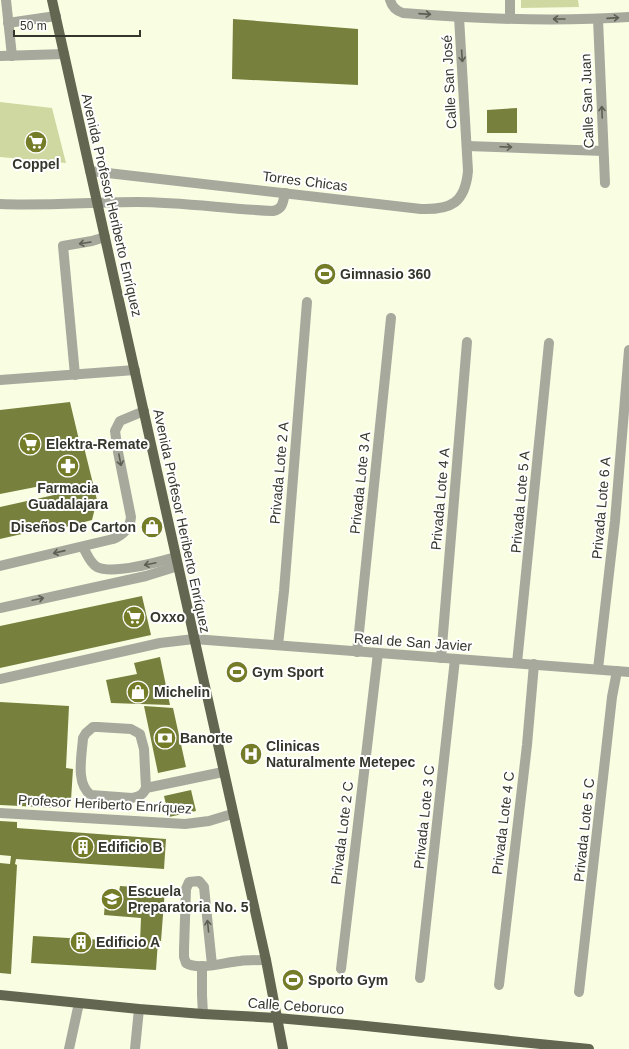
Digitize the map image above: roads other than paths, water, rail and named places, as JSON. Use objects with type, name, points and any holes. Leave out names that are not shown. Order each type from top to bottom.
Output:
[{"type":"main road","name":"Avenida Profesor Heriberto Enríquez","points":[[52,0],[144,410],[232,814],[266,960],[284,1049]]},
{"type":"main road","name":"Calle Ceboruco","points":[[0,997],[204,1014],[277,1018],[549,1047],[589,1049]]},
{"type":"street","points":[[6,0],[12,56]]},
{"type":"street","points":[[510,0],[510,18]]},
{"type":"street","name":"Calle San José","points":[[391,3],[399,12],[403,13],[459,17],[598,19],[629,17]]},
{"type":"street","points":[[8,23],[56,16]]},
{"type":"street","name":"Calle San José","points":[[459,17],[467,146]]},
{"type":"street","name":"Calle San Juan","points":[[598,19],[605,183]]},
{"type":"street","points":[[0,56],[64,54]]},
{"type":"street","points":[[467,146],[603,151]]},
{"type":"street","name":"Torres Chicas","points":[[90,171],[421,209],[438,209],[453,204],[462,196],[467,183],[467,146]]},
{"type":"street","points":[[0,204],[50,205],[165,202],[273,211],[282,208],[285,193]]},
{"type":"street","points":[[75,375],[64,246],[105,237]]},
{"type":"street","name":"Privada Lote 2 A","points":[[278,645],[284,591],[307,302]]},
{"type":"street","name":"Privada Lote 3 A","points":[[357,652],[391,318]]},
{"type":"street","name":"Privada Lote 4 A","points":[[441,658],[467,342]]},
{"type":"street","name":"Privada Lote 5 A","points":[[517,663],[549,342]]},
{"type":"street","name":"Privada Lote 6 A","points":[[598,669],[615,521],[629,350]]},
{"type":"street","points":[[0,380],[135,370]]},
{"type":"street","points":[[0,566],[83,547],[113,539],[125,533],[130,525],[131,517],[115,431],[120,421],[144,410]]},
{"type":"street","points":[[83,547],[89,560],[96,566],[107,570],[177,562]]},
{"type":"street","points":[[0,608],[146,576],[177,562]]},
{"type":"street","name":"Real de San Javier","points":[[0,679],[160,643],[194,639],[629,672]]},
{"type":"street","name":"Privada Lote 2 C","points":[[340,969],[378,653]]},
{"type":"street","name":"Privada Lote 3 C","points":[[420,978],[455,659]]},
{"type":"street","name":"Privada Lote 4 C","points":[[500,985],[527,745],[534,664]]},
{"type":"street","name":"Privada Lote 5 C","points":[[579,992],[612,697],[617,671]]},
{"type":"street","points":[[98,726],[131,729],[140,734],[144,749],[146,788],[144,794],[139,797],[132,798],[91,795],[87,792],[81,779],[84,738],[89,730],[98,726]]},
{"type":"street","points":[[146,788],[223,772]]},
{"type":"street","name":"Profesor Heriberto Enríquez","points":[[0,813],[185,824],[209,821],[232,814]]},
{"type":"street","points":[[204,1014],[202,995],[207,965],[204,887],[201,882],[189,882],[186,889],[184,957],[188,964],[207,965],[266,960]]},
{"type":"street","points":[[69,1049],[79,1003]]},
{"type":"street","points":[[135,1049],[139,1009]]},
{"type":"place","name":"Coppel","points":[[36,142]]},
{"type":"place","name":"Gimnasio 360","points":[[325,274]]},
{"type":"place","name":"Elektra-Remate","points":[[30,444]]},
{"type":"place","name":"Farmacia Guadalajara","points":[[68,466]]},
{"type":"place","name":"Diseños De Carton","points":[[152,527]]},
{"type":"place","name":"Oxxo","points":[[134,617]]},
{"type":"place","name":"Gym Sport","points":[[237,672]]},
{"type":"place","name":"Michelin","points":[[138,692]]},
{"type":"place","name":"Banorte","points":[[165,738]]},
{"type":"place","name":"Clinicas Naturalmente Metepec","points":[[251,754]]},
{"type":"place","name":"Edificio B","points":[[83,847]]},
{"type":"place","name":"Escuela Preparatoria No. 5","points":[[112,899]]},
{"type":"place","name":"Edificio A","points":[[81,942]]},
{"type":"place","name":"Sporto Gym","points":[[293,980]]}]
